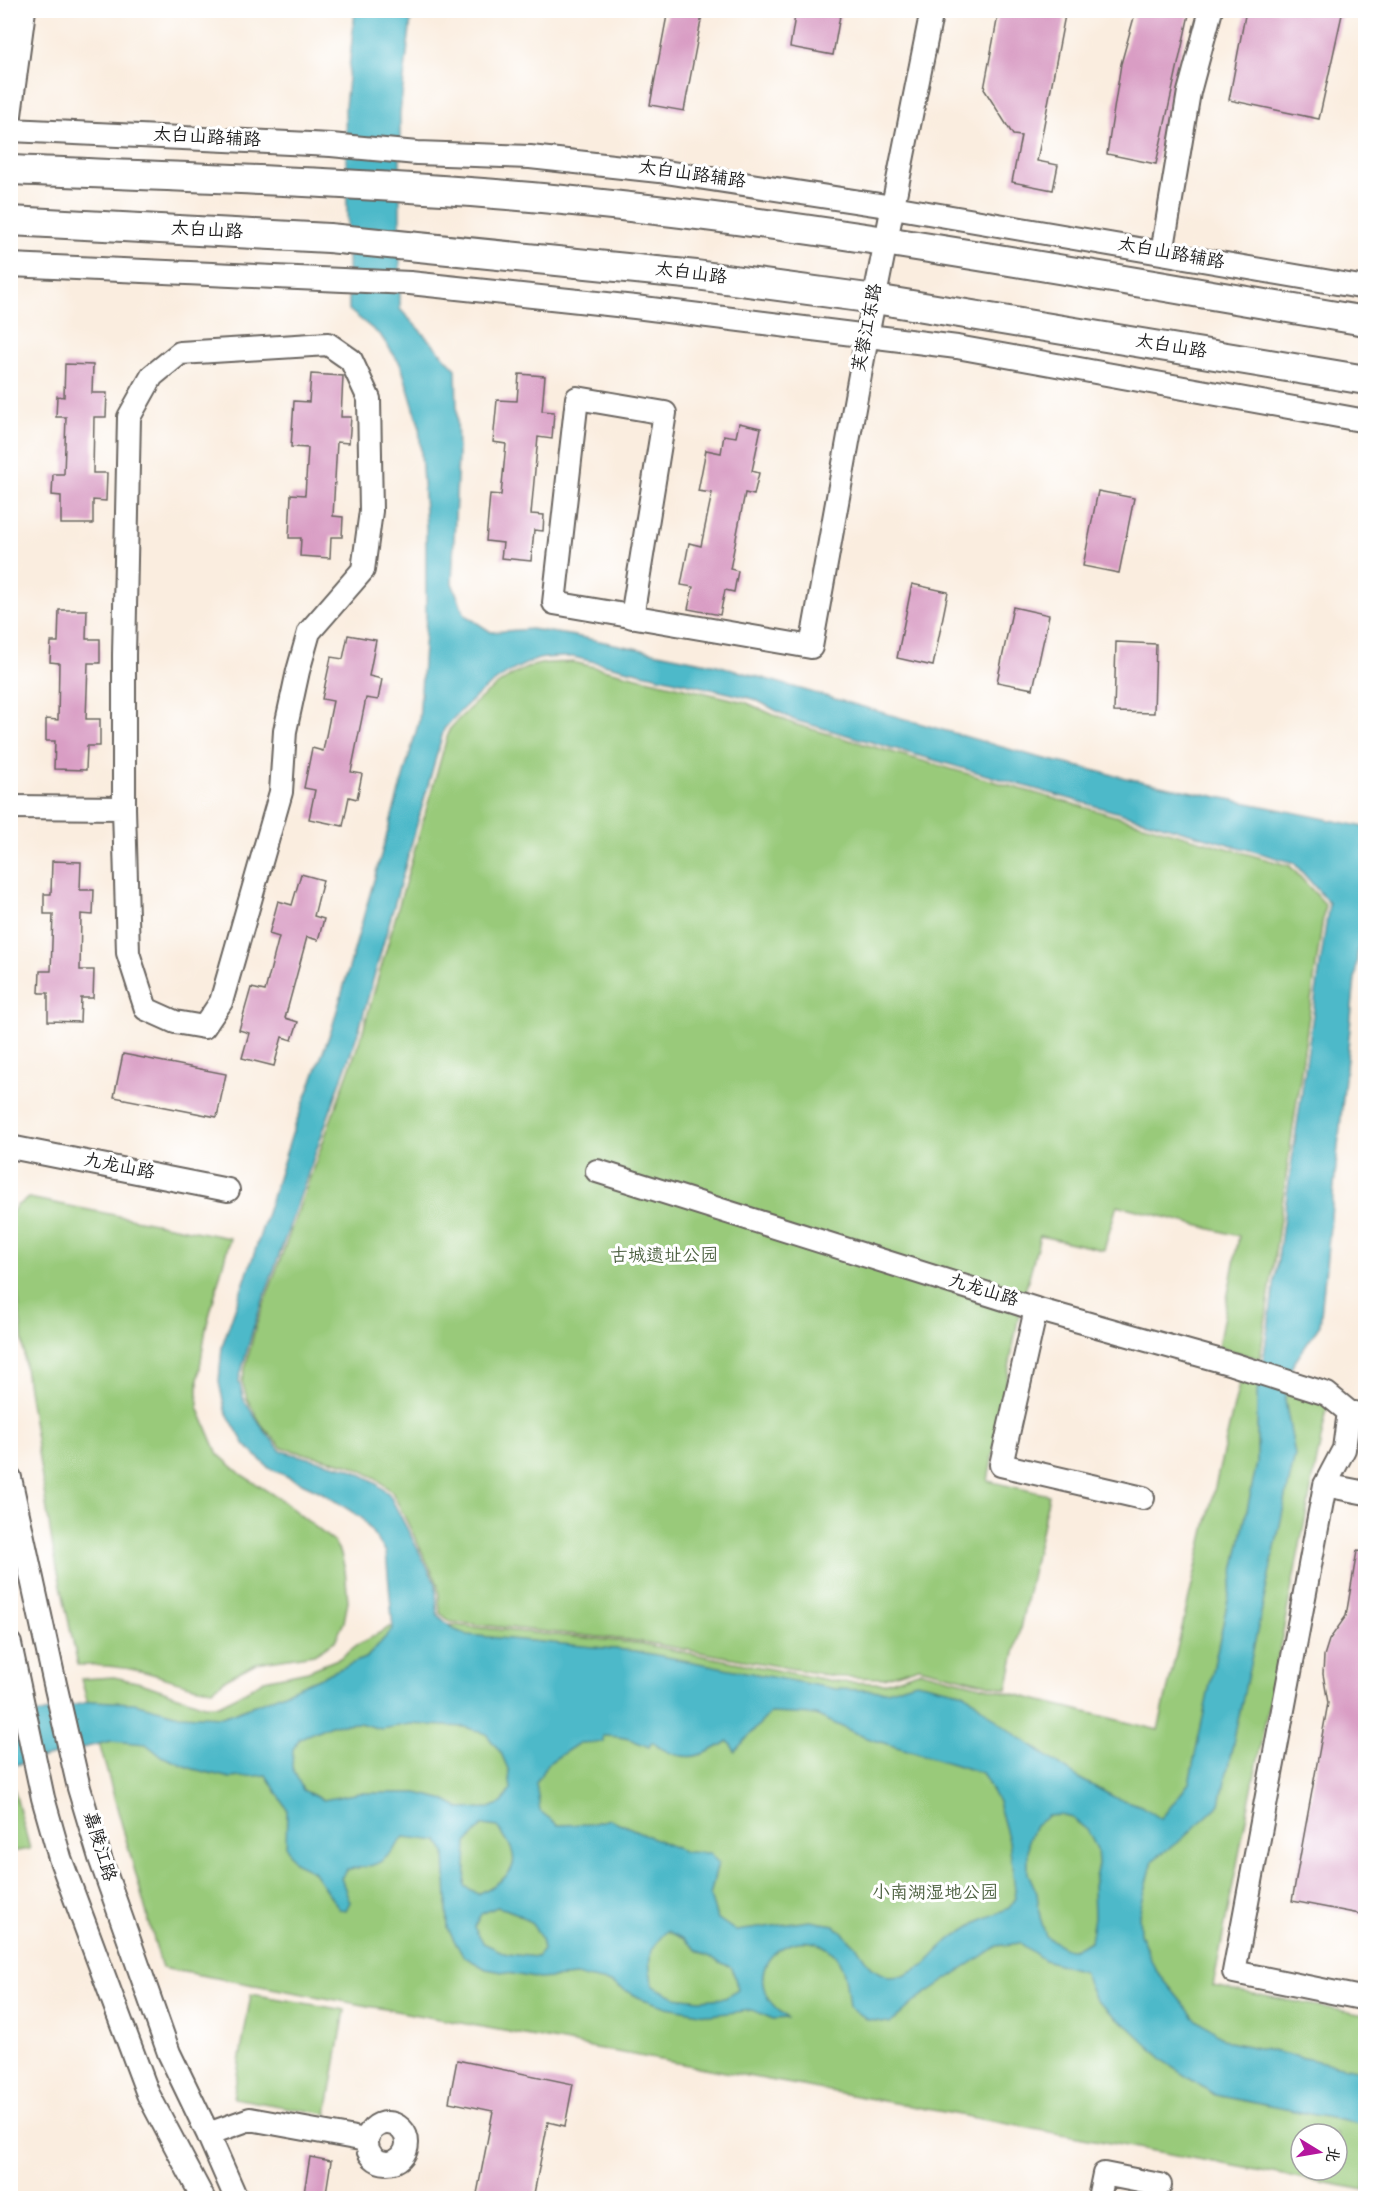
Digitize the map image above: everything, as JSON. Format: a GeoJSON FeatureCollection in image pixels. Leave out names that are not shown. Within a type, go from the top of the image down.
{"type":"FeatureCollection","features":[{"type":"Feature","properties":{"kind":"main road"},"geometry":{"type":"LineString","coordinates":[[10,170],[328,184],[530,197],[676,213],[887,242],[1365,321]]}},
{"type":"Feature","properties":{"kind":"main road","name":"太白山路"},"geometry":{"type":"LineString","coordinates":[[10,221],[329,238],[696,275],[875,299],[1365,380]]}},
{"type":"Feature","properties":{"kind":"street"},"geometry":{"type":"LineString","coordinates":[[10,115],[24,10]]}},
{"type":"Feature","properties":{"kind":"street","name":"芙蓉江东路"},"geometry":{"type":"LineString","coordinates":[[632,617],[811,647],[867,336],[932,10]]}},
{"type":"Feature","properties":{"kind":"street"},"geometry":{"type":"LineString","coordinates":[[1162,253],[1189,92],[1211,10]]}},
{"type":"Feature","properties":{"kind":"street","name":"太白山路辅路"},"geometry":{"type":"LineString","coordinates":[[10,130],[330,145],[417,153],[530,157],[659,171],[893,207],[1365,288]]}},
{"type":"Feature","properties":{"kind":"street"},"geometry":{"type":"LineString","coordinates":[[10,265],[410,283],[634,307],[957,347],[1365,420]]}},
{"type":"Feature","properties":{"kind":"street"},"geometry":{"type":"LineString","coordinates":[[328,344],[351,360],[369,399],[371,511],[363,570],[309,632],[285,731],[281,792],[221,1002],[204,1027],[175,1022],[146,1009],[128,953],[123,808],[129,417],[152,376],[180,353],[328,344]]}},
{"type":"Feature","properties":{"kind":"street"},"geometry":{"type":"LineString","coordinates":[[577,398],[665,413],[632,617],[554,603],[577,398]]}},
{"type":"Feature","properties":{"kind":"street"},"geometry":{"type":"LineString","coordinates":[[10,807],[123,808]]}},
{"type":"Feature","properties":{"kind":"street","name":"九龙山路"},"geometry":{"type":"LineString","coordinates":[[10,1147],[228,1190]]}},
{"type":"Feature","properties":{"kind":"street","name":"九龙山路"},"geometry":{"type":"LineString","coordinates":[[597,1172],[1036,1309],[1232,1364],[1327,1394],[1357,1413]]}},
{"type":"Feature","properties":{"kind":"street"},"geometry":{"type":"LineString","coordinates":[[1036,1309],[1001,1465],[1143,1498]]}},
{"type":"Feature","properties":{"kind":"street"},"geometry":{"type":"LineString","coordinates":[[1357,1413],[1344,1449],[1325,1485],[1234,1972],[1365,1999]]}},
{"type":"Feature","properties":{"kind":"street","name":"嘉陵江路"},"geometry":{"type":"LineString","coordinates":[[10,1478],[77,1780],[100,1858],[168,2053],[208,2134],[236,2199]]}},
{"type":"Feature","properties":{"kind":"street"},"geometry":{"type":"LineString","coordinates":[[1325,1485],[1365,1493]]}},
{"type":"Feature","properties":{"kind":"street","name":"嘉陵江路"},"geometry":{"type":"LineString","coordinates":[[10,1644],[41,1788],[60,1857],[148,2094],[203,2199]]}},
{"type":"Feature","properties":{"kind":"street"},"geometry":{"type":"LineString","coordinates":[[208,2134],[250,2119],[366,2140]]}},
{"type":"Feature","properties":{"kind":"street"},"geometry":{"type":"LineString","coordinates":[[1099,2199],[1104,2174],[1160,2185]]}},
{"type":"Feature","properties":{"kind":"green space","name":"古城遗址公园"},"geometry":{"type":"Polygon","coordinates":[[[573,662],[745,702],[794,724],[1290,866],[1325,904],[1260,1359],[1218,1347],[1239,1236],[1117,1205],[1104,1250],[1040,1236],[1019,1314],[988,1481],[1049,1495],[1007,1689],[919,1667],[884,1678],[838,1677],[638,1641],[451,1622],[440,1613],[438,1584],[392,1492],[376,1478],[351,1465],[282,1448],[262,1425],[247,1399],[242,1381],[255,1329],[362,1034],[449,730],[478,700],[516,673],[540,664],[573,662]]]}},
{"type":"Feature","properties":{"kind":"green space"},"geometry":{"type":"Polygon","coordinates":[[[29,1198],[230,1238],[206,1328],[198,1380],[198,1407],[218,1454],[242,1475],[280,1499],[334,1542],[341,1554],[345,1570],[348,1601],[344,1622],[335,1641],[314,1654],[256,1663],[226,1679],[213,1689],[132,1669],[78,1665],[53,1549],[26,1376],[10,1217],[16,1206],[29,1198]]]}},
{"type":"Feature","properties":{"kind":"green space","name":"小南湖湿地公园"},"geometry":{"type":"Polygon","coordinates":[[[1240,1380],[1328,1404],[1213,1986],[1365,2015],[1365,2190],[1322,2182],[1349,2182],[1349,2122],[1289,2122],[1289,2176],[162,1968],[81,1679],[114,1677],[141,1683],[204,1705],[219,1705],[264,1680],[308,1671],[340,1658],[357,1645],[390,1627],[453,1625],[637,1643],[838,1682],[884,1683],[921,1671],[1158,1730],[1240,1380]]]}},
{"type":"Feature","properties":{"kind":"green space"},"geometry":{"type":"Polygon","coordinates":[[[10,1774],[30,1849],[11,1852],[10,1852],[10,1774]]]}},
{"type":"Feature","properties":{"kind":"green space"},"geometry":{"type":"Polygon","coordinates":[[[251,1994],[345,2010],[327,2114],[233,2098],[251,1994]]]}},
{"type":"Feature","properties":{"kind":"water"},"geometry":{"type":"Polygon","coordinates":[[[355,11],[412,11],[400,113],[400,309],[456,369],[458,455],[452,583],[465,615],[491,632],[531,629],[717,665],[1037,757],[1126,778],[1365,827],[1365,934],[1358,949],[1320,1325],[1292,1366],[1285,1400],[1295,1455],[1220,1804],[1182,1839],[1153,1860],[1139,1914],[1140,1933],[1155,1969],[1193,2016],[1229,2042],[1365,2071],[1365,2125],[1215,2095],[1170,2066],[1129,2027],[1095,2000],[1083,1971],[1044,1960],[1020,1943],[997,1946],[919,1998],[891,2023],[868,2020],[849,2006],[846,1980],[841,1965],[830,1951],[817,1943],[801,1942],[786,1946],[774,1954],[765,1966],[763,1981],[768,1998],[787,2018],[773,2019],[752,2010],[711,2015],[667,2007],[640,1998],[612,1983],[576,1976],[540,1979],[486,1969],[463,1956],[448,1929],[445,1853],[439,1841],[404,1837],[380,1862],[367,1867],[347,1869],[341,1878],[350,1902],[346,1910],[339,1909],[313,1871],[294,1862],[286,1847],[287,1809],[266,1775],[230,1778],[193,1769],[161,1756],[146,1744],[111,1741],[11,1766],[10,1720],[92,1701],[134,1703],[179,1715],[222,1717],[268,1700],[367,1657],[393,1629],[386,1552],[362,1518],[321,1492],[269,1468],[245,1445],[225,1410],[219,1382],[222,1346],[292,1134],[332,1028],[419,721],[426,617],[426,526],[419,425],[401,365],[381,336],[349,310],[345,107],[355,11]],[[573,657],[550,658],[523,665],[486,688],[444,729],[359,1030],[253,1329],[239,1380],[244,1400],[281,1451],[349,1468],[372,1480],[389,1494],[436,1584],[437,1614],[453,1629],[467,1635],[635,1651],[835,1689],[887,1691],[916,1682],[965,1693],[1006,1728],[1082,1780],[1116,1798],[1142,1806],[1161,1819],[1189,1783],[1257,1463],[1257,1392],[1329,903],[1294,863],[794,720],[754,699],[573,657]],[[770,1713],[735,1751],[728,1741],[708,1752],[690,1756],[672,1754],[652,1742],[649,1747],[616,1736],[603,1736],[603,1742],[579,1743],[547,1764],[536,1783],[540,1811],[558,1825],[590,1824],[610,1819],[685,1852],[710,1853],[718,1863],[710,1896],[717,1918],[736,1931],[810,1921],[834,1925],[857,1947],[871,1968],[889,1977],[904,1976],[924,1966],[949,1940],[977,1922],[1009,1908],[1016,1898],[1009,1841],[998,1802],[982,1773],[864,1737],[816,1715],[770,1713]],[[359,1723],[331,1725],[300,1738],[293,1749],[292,1767],[303,1790],[323,1800],[359,1793],[417,1793],[442,1799],[460,1809],[490,1808],[502,1803],[511,1789],[508,1769],[501,1753],[486,1734],[465,1727],[410,1724],[381,1729],[359,1723]],[[1060,1815],[1048,1816],[1035,1826],[1028,1841],[1028,1873],[1037,1893],[1040,1917],[1046,1936],[1067,1949],[1077,1948],[1090,1941],[1094,1917],[1093,1886],[1098,1865],[1097,1849],[1087,1830],[1072,1818],[1060,1815]],[[483,1825],[467,1843],[465,1886],[478,1894],[500,1881],[512,1867],[514,1859],[512,1850],[497,1827],[483,1825]],[[497,1907],[481,1914],[474,1927],[483,1943],[507,1954],[537,1957],[543,1950],[534,1926],[521,1916],[505,1909],[497,1907]],[[667,1931],[650,1956],[653,1986],[675,1997],[700,2000],[725,1998],[738,1990],[732,1968],[696,1950],[684,1939],[667,1931]]]}},
{"type":"Feature","properties":{"kind":"building"},"geometry":{"type":"Polygon","coordinates":[[[668,10],[703,10],[684,111],[650,105],[668,10]]]}},
{"type":"Feature","properties":{"kind":"building"},"geometry":{"type":"Polygon","coordinates":[[[796,10],[841,10],[833,55],[790,47],[796,10]]]}},
{"type":"Feature","properties":{"kind":"building"},"geometry":{"type":"Polygon","coordinates":[[[999,10],[1066,10],[1037,161],[1058,165],[1053,190],[1012,182],[1021,136],[1013,135],[984,89],[999,10]]]}},
{"type":"Feature","properties":{"kind":"building"},"geometry":{"type":"Polygon","coordinates":[[[1136,10],[1190,10],[1156,164],[1107,154],[1121,64],[1136,10]]]}},
{"type":"Feature","properties":{"kind":"building"},"geometry":{"type":"Polygon","coordinates":[[[1246,10],[1343,10],[1319,119],[1229,100],[1246,10]]]}},
{"type":"Feature","properties":{"kind":"building"},"geometry":{"type":"Polygon","coordinates":[[[65,364],[93,365],[92,393],[107,393],[106,417],[94,417],[93,473],[107,473],[106,501],[93,500],[93,524],[61,524],[61,496],[52,495],[53,474],[64,474],[66,417],[56,417],[57,396],[64,397],[65,364]]]}},
{"type":"Feature","properties":{"kind":"building"},"geometry":{"type":"Polygon","coordinates":[[[311,374],[343,376],[341,417],[351,417],[349,443],[337,442],[333,516],[343,517],[342,537],[331,537],[330,558],[300,556],[301,538],[289,538],[291,494],[305,495],[308,448],[291,447],[294,401],[309,402],[311,374]]]}},
{"type":"Feature","properties":{"kind":"building"},"geometry":{"type":"Polygon","coordinates":[[[519,374],[545,376],[542,411],[554,412],[552,439],[538,437],[531,514],[544,515],[543,531],[534,530],[531,561],[501,558],[503,543],[486,541],[490,494],[501,495],[506,444],[493,442],[497,400],[517,401],[519,374]]]}},
{"type":"Feature","properties":{"kind":"building"},"geometry":{"type":"Polygon","coordinates":[[[739,423],[761,428],[752,471],[759,473],[754,495],[745,493],[730,569],[738,571],[734,592],[725,590],[720,615],[688,609],[693,587],[681,585],[689,543],[701,546],[712,493],[698,491],[706,450],[721,453],[724,435],[736,437],[739,423]]]}},
{"type":"Feature","properties":{"kind":"building"},"geometry":{"type":"Polygon","coordinates":[[[1098,491],[1134,498],[1119,573],[1083,566],[1098,491]]]}},
{"type":"Feature","properties":{"kind":"building"},"geometry":{"type":"Polygon","coordinates":[[[912,584],[948,592],[933,666],[897,658],[912,584]]]}},
{"type":"Feature","properties":{"kind":"building"},"geometry":{"type":"Polygon","coordinates":[[[1013,607],[1049,615],[1033,689],[997,682],[1013,607]]]}},
{"type":"Feature","properties":{"kind":"building"},"geometry":{"type":"Polygon","coordinates":[[[59,610],[87,610],[86,639],[100,639],[100,663],[88,663],[86,719],[100,719],[100,746],[87,746],[86,770],[54,769],[55,741],[46,741],[46,719],[58,720],[59,663],[50,662],[51,642],[58,642],[59,610]]]}},
{"type":"Feature","properties":{"kind":"building"},"geometry":{"type":"Polygon","coordinates":[[[348,635],[376,640],[369,676],[382,679],[378,700],[366,698],[351,772],[362,774],[357,799],[349,797],[343,826],[309,819],[315,790],[304,788],[312,748],[323,751],[333,701],[322,699],[331,657],[343,659],[348,635]]]}},
{"type":"Feature","properties":{"kind":"building"},"geometry":{"type":"Polygon","coordinates":[[[1116,642],[1156,644],[1154,713],[1114,712],[1116,642]]]}},
{"type":"Feature","properties":{"kind":"building"},"geometry":{"type":"Polygon","coordinates":[[[52,861],[81,862],[80,890],[94,890],[93,915],[81,914],[80,970],[94,970],[93,998],[81,998],[80,1022],[48,1021],[48,993],[39,993],[40,971],[51,971],[53,914],[44,914],[44,894],[51,894],[52,861]]]}},
{"type":"Feature","properties":{"kind":"building"},"geometry":{"type":"Polygon","coordinates":[[[301,874],[323,880],[314,916],[324,919],[318,940],[307,937],[285,1018],[298,1022],[292,1040],[282,1037],[274,1066],[242,1058],[249,1033],[239,1030],[251,988],[265,991],[279,937],[269,934],[278,901],[292,905],[301,874]]]}},
{"type":"Feature","properties":{"kind":"building"},"geometry":{"type":"Polygon","coordinates":[[[123,1054],[226,1074],[217,1117],[114,1097],[123,1054]]]}},
{"type":"Feature","properties":{"kind":"building"},"geometry":{"type":"Polygon","coordinates":[[[1357,1551],[1365,1552],[1365,1915],[1292,1901],[1328,1703],[1323,1674],[1324,1656],[1329,1640],[1346,1616],[1357,1551]]]}},
{"type":"Feature","properties":{"kind":"building"},"geometry":{"type":"Polygon","coordinates":[[[457,2060],[573,2084],[565,2126],[548,2122],[533,2199],[476,2199],[493,2111],[449,2102],[457,2060]]]}},
{"type":"Feature","properties":{"kind":"building"},"geometry":{"type":"Polygon","coordinates":[[[310,2157],[331,2161],[325,2199],[303,2199],[310,2157]]]}}]}
